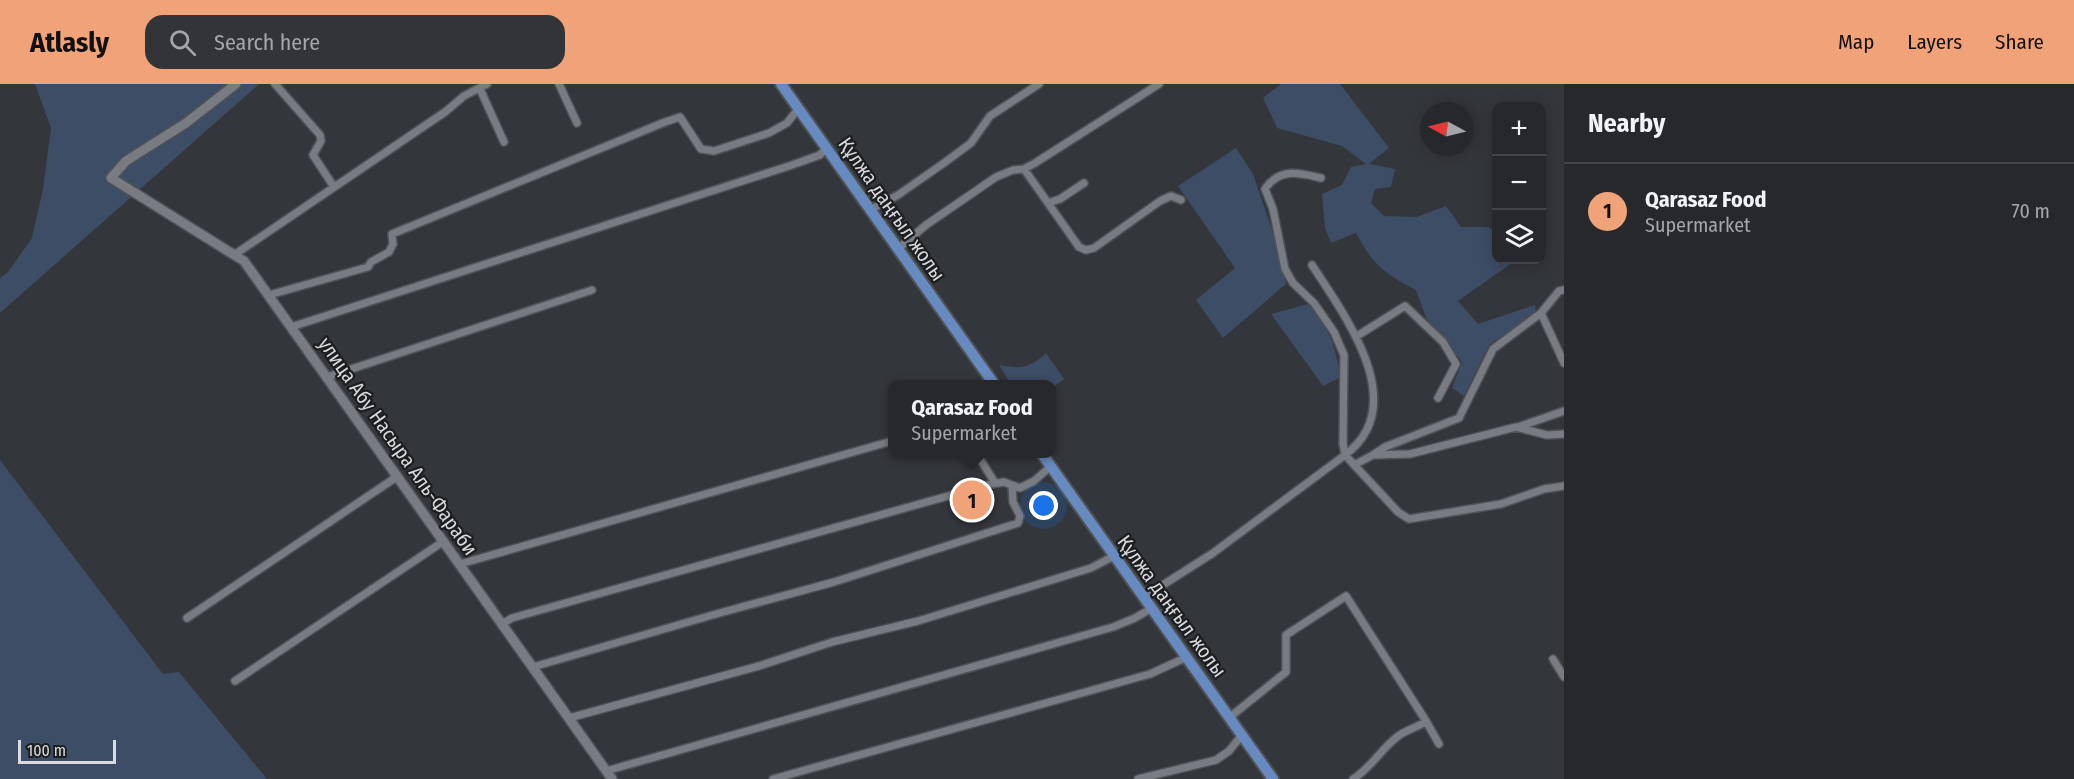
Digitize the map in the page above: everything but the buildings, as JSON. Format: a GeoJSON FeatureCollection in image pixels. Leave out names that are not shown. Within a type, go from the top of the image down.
{"type":"FeatureCollection","features":[{"type":"Feature","properties":{"kind":"main road","name":"Құлжа даңғыл жолы"},"geometry":{"type":"LineString","coordinates":[[781,84],[991,380]]}},
{"type":"Feature","properties":{"kind":"main road","name":"Құлжа даңғыл жолы"},"geometry":{"type":"LineString","coordinates":[[1045,458],[1273,779]]}},
{"type":"Feature","properties":{"kind":"street","name":"улица Абу Насыра Аль-Фараби"},"geometry":{"type":"LineString","coordinates":[[236,84],[186,123],[126,160],[111,178],[244,261],[609,775]]}},
{"type":"Feature","properties":{"kind":"street"},"geometry":{"type":"LineString","coordinates":[[275,84],[321,135],[321,141],[313,154],[334,187]]}},
{"type":"Feature","properties":{"kind":"street"},"geometry":{"type":"LineString","coordinates":[[234,255],[445,112],[464,96],[487,84]]}},
{"type":"Feature","properties":{"kind":"street"},"geometry":{"type":"LineString","coordinates":[[559,84],[577,123]]}},
{"type":"Feature","properties":{"kind":"street"},"geometry":{"type":"LineString","coordinates":[[870,210],[898,195],[944,164],[971,143],[990,116],[1039,84]]}},
{"type":"Feature","properties":{"kind":"street"},"geometry":{"type":"LineString","coordinates":[[898,249],[926,225],[996,177],[1013,170],[1024,169],[1159,84]]}},
{"type":"Feature","properties":{"kind":"street"},"geometry":{"type":"LineString","coordinates":[[480,89],[504,142]]}},
{"type":"Feature","properties":{"kind":"street"},"geometry":{"type":"LineString","coordinates":[[268,295],[360,271],[389,252],[393,244],[392,234],[665,122],[680,117],[701,149],[714,151],[769,133],[788,123],[798,109]]}},
{"type":"Feature","properties":{"kind":"street"},"geometry":{"type":"LineString","coordinates":[[291,327],[792,165],[820,155],[826,148]]}},
{"type":"Feature","properties":{"kind":"street"},"geometry":{"type":"LineString","coordinates":[[1024,169],[1079,247],[1086,250],[1094,248],[1160,201],[1171,196],[1181,200]]}},
{"type":"Feature","properties":{"kind":"street"},"geometry":{"type":"LineString","coordinates":[[1321,178],[1287,173],[1272,179],[1265,189],[1273,209],[1285,269],[1293,283],[1314,303],[1334,332],[1344,355],[1343,444],[1345,455],[1398,512],[1409,519],[1501,504],[1544,489],[1564,486]]}},
{"type":"Feature","properties":{"kind":"street"},"geometry":{"type":"LineString","coordinates":[[1048,203],[1060,199],[1084,183]]}},
{"type":"Feature","properties":{"kind":"street"},"geometry":{"type":"LineString","coordinates":[[1144,597],[1213,553],[1345,455],[1358,445],[1370,424],[1375,399],[1372,381],[1357,336],[1312,265]]}},
{"type":"Feature","properties":{"kind":"street"},"geometry":{"type":"LineString","coordinates":[[327,377],[592,290]]}},
{"type":"Feature","properties":{"kind":"street"},"geometry":{"type":"LineString","coordinates":[[1354,465],[1384,447],[1459,418],[1493,349],[1541,313],[1559,291],[1564,290]]}},
{"type":"Feature","properties":{"kind":"street"},"geometry":{"type":"LineString","coordinates":[[1357,336],[1405,306],[1443,342],[1456,364],[1438,398]]}},
{"type":"Feature","properties":{"kind":"street"},"geometry":{"type":"LineString","coordinates":[[1541,313],[1564,363]]}},
{"type":"Feature","properties":{"kind":"street"},"geometry":{"type":"LineString","coordinates":[[1374,455],[1410,454],[1516,427],[1564,411]]}},
{"type":"Feature","properties":{"kind":"street"},"geometry":{"type":"LineString","coordinates":[[1516,427],[1547,435],[1564,434]]}},
{"type":"Feature","properties":{"kind":"street"},"geometry":{"type":"LineString","coordinates":[[460,564],[888,442]]}},
{"type":"Feature","properties":{"kind":"street"},"geometry":{"type":"LineString","coordinates":[[979,458],[995,483]]}},
{"type":"Feature","properties":{"kind":"street"},"geometry":{"type":"LineString","coordinates":[[502,624],[512,618],[995,483],[1020,488],[1051,466]]}},
{"type":"Feature","properties":{"kind":"street"},"geometry":{"type":"LineString","coordinates":[[187,618],[398,476]]}},
{"type":"Feature","properties":{"kind":"street"},"geometry":{"type":"LineString","coordinates":[[532,667],[834,582],[1018,523],[1020,516],[1013,502],[1012,486]]}},
{"type":"Feature","properties":{"kind":"street"},"geometry":{"type":"LineString","coordinates":[[235,681],[444,541]]}},
{"type":"Feature","properties":{"kind":"street"},"geometry":{"type":"LineString","coordinates":[[569,718],[759,666],[832,642],[918,621],[1091,568],[1114,556]]}},
{"type":"Feature","properties":{"kind":"street"},"geometry":{"type":"LineString","coordinates":[[1230,717],[1286,672],[1286,635],[1346,596],[1439,744]]}},
{"type":"Feature","properties":{"kind":"street"},"geometry":{"type":"LineString","coordinates":[[609,775],[1113,627],[1152,608]]}},
{"type":"Feature","properties":{"kind":"street"},"geometry":{"type":"LineString","coordinates":[[773,779],[1150,674],[1187,657]]}},
{"type":"Feature","properties":{"kind":"street"},"geometry":{"type":"LineString","coordinates":[[1553,659],[1564,677]]}},
{"type":"Feature","properties":{"kind":"street"},"geometry":{"type":"LineString","coordinates":[[1353,779],[1379,757],[1398,735],[1416,729],[1426,721]]}},
{"type":"Feature","properties":{"kind":"street"},"geometry":{"type":"LineString","coordinates":[[1138,779],[1216,760],[1229,751],[1242,735]]}},
{"type":"Feature","properties":{"kind":"shaded area"},"geometry":{"type":"Polygon","coordinates":[[[35,84],[259,84],[0,313],[0,278],[8,272],[32,238],[43,189],[51,128],[35,84]]]}},
{"type":"Feature","properties":{"kind":"shaded area"},"geometry":{"type":"Polygon","coordinates":[[[1281,84],[1340,84],[1389,148],[1369,164],[1395,169],[1391,187],[1375,189],[1371,203],[1384,216],[1416,217],[1446,206],[1461,227],[1488,227],[1492,230],[1492,264],[1510,264],[1458,301],[1478,324],[1535,305],[1536,313],[1489,345],[1464,396],[1452,388],[1462,362],[1427,320],[1416,290],[1381,268],[1368,253],[1356,233],[1331,243],[1325,228],[1322,194],[1342,185],[1351,167],[1366,164],[1342,146],[1277,128],[1263,98],[1281,84]]]}},
{"type":"Feature","properties":{"kind":"shaded area"},"geometry":{"type":"Polygon","coordinates":[[[1236,148],[1253,174],[1277,245],[1286,284],[1223,338],[1196,300],[1235,268],[1178,186],[1236,148]]]}},
{"type":"Feature","properties":{"kind":"shaded area"},"geometry":{"type":"Polygon","coordinates":[[[1308,304],[1327,329],[1341,377],[1323,386],[1271,314],[1308,304]]]}},
{"type":"Feature","properties":{"kind":"shaded area"},"geometry":{"type":"Polygon","coordinates":[[[1046,353],[1064,379],[1056,385],[1056,380],[1008,380],[999,365],[1014,367],[1034,362],[1046,353]]]}},
{"type":"Feature","properties":{"kind":"shaded area"},"geometry":{"type":"Polygon","coordinates":[[[0,460],[163,674],[179,672],[267,779],[0,779],[0,460]]]}},
{"type":"Feature","properties":{"kind":"place","name":"Qarasaz Food"},"geometry":{"type":"Point","coordinates":[972,500]}}]}
